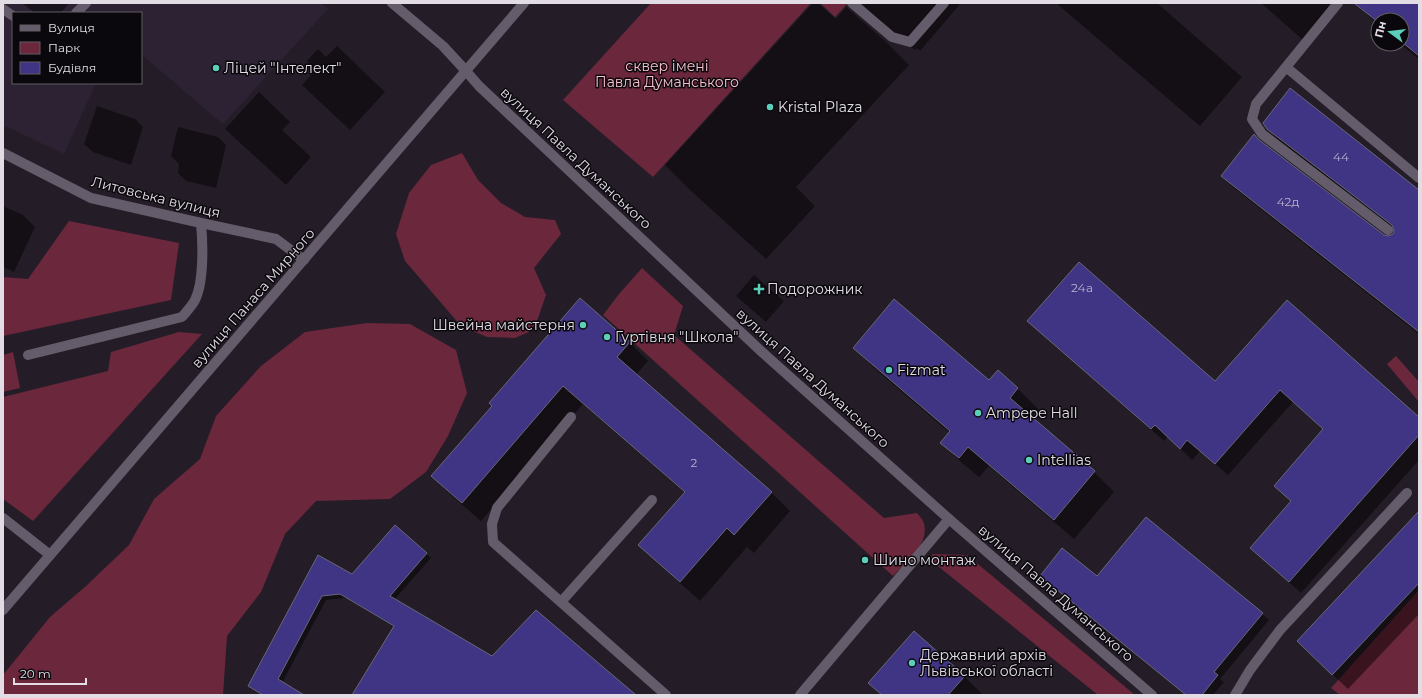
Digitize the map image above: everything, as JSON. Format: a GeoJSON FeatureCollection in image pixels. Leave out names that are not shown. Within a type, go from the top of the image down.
{"type":"FeatureCollection","features":[{"type":"Feature","properties":{"kind":"street"},"geometry":{"type":"LineString","coordinates":[[77,12],[86,3]]}},
{"type":"Feature","properties":{"kind":"street","name":"вулиця Павла Думанського"},"geometry":{"type":"LineString","coordinates":[[392,3],[443,46],[478,86],[762,352],[949,519],[1152,695]]}},
{"type":"Feature","properties":{"kind":"street","name":"вулиця Панаса Мирного"},"geometry":{"type":"LineString","coordinates":[[3,610],[524,3]]}},
{"type":"Feature","properties":{"kind":"street"},"geometry":{"type":"LineString","coordinates":[[852,3],[892,37],[910,42],[944,3]]}},
{"type":"Feature","properties":{"kind":"street"},"geometry":{"type":"LineString","coordinates":[[1338,3],[1256,104],[1252,119],[1262,134],[1388,230]]}},
{"type":"Feature","properties":{"kind":"street"},"geometry":{"type":"LineString","coordinates":[[3,9],[12,15]]}},
{"type":"Feature","properties":{"kind":"street"},"geometry":{"type":"LineString","coordinates":[[1286,67],[1419,178]]}},
{"type":"Feature","properties":{"kind":"street","name":"Литовська вулиця"},"geometry":{"type":"LineString","coordinates":[[3,153],[91,198],[276,239],[304,260]]}},
{"type":"Feature","properties":{"kind":"street"},"geometry":{"type":"LineString","coordinates":[[28,355],[182,317],[195,300],[201,279],[201,223]]}},
{"type":"Feature","properties":{"kind":"street"},"geometry":{"type":"LineString","coordinates":[[571,417],[497,508],[492,524],[492,542],[666,695]]}},
{"type":"Feature","properties":{"kind":"street"},"geometry":{"type":"LineString","coordinates":[[1234,695],[1250,670],[1280,630],[1407,493]]}},
{"type":"Feature","properties":{"kind":"street"},"geometry":{"type":"LineString","coordinates":[[561,602],[652,500]]}},
{"type":"Feature","properties":{"kind":"street"},"geometry":{"type":"LineString","coordinates":[[3,518],[50,555]]}},
{"type":"Feature","properties":{"kind":"street"},"geometry":{"type":"LineString","coordinates":[[800,695],[949,519]]}},
{"type":"Feature","properties":{"kind":"shaded area","name":"Ліцей \"Інтелект\""},"geometry":{"type":"Polygon","coordinates":[[[3,3],[321,3],[328,9],[223,124],[142,55],[142,12],[12,12],[12,84],[96,84],[64,154],[3,125],[3,3]]]}},
{"type":"Feature","properties":{"kind":"green space","name":"сквер імені Павла Думанського"},"geometry":{"type":"Polygon","coordinates":[[[651,3],[811,3],[653,177],[563,100],[651,3]]]}},
{"type":"Feature","properties":{"kind":"green space"},"geometry":{"type":"Polygon","coordinates":[[[820,3],[848,3],[835,17],[820,3]]]}},
{"type":"Feature","properties":{"kind":"green space"},"geometry":{"type":"Polygon","coordinates":[[[462,153],[478,180],[501,203],[525,217],[555,220],[561,234],[534,268],[546,295],[537,321],[529,332],[515,338],[487,337],[461,326],[405,261],[396,234],[409,193],[431,165],[462,153]]]}},
{"type":"Feature","properties":{"kind":"green space"},"geometry":{"type":"Polygon","coordinates":[[[69,221],[179,243],[171,300],[3,336],[3,277],[28,279],[69,221]]]}},
{"type":"Feature","properties":{"kind":"green space"},"geometry":{"type":"Polygon","coordinates":[[[642,268],[683,306],[674,335],[884,518],[917,513],[923,521],[925,529],[924,537],[916,552],[893,576],[603,315],[642,268]]]}},
{"type":"Feature","properties":{"kind":"green space"},"geometry":{"type":"Polygon","coordinates":[[[367,323],[410,324],[456,350],[467,393],[448,436],[426,472],[390,499],[316,501],[285,534],[261,592],[227,636],[223,695],[3,695],[3,675],[50,617],[86,586],[129,545],[154,499],[200,459],[216,416],[261,366],[305,332],[367,323]]]}},
{"type":"Feature","properties":{"kind":"green space"},"geometry":{"type":"Polygon","coordinates":[[[179,332],[202,334],[33,521],[3,499],[3,397],[108,371],[111,352],[179,332]]]}},
{"type":"Feature","properties":{"kind":"green space"},"geometry":{"type":"Polygon","coordinates":[[[13,352],[20,388],[3,392],[3,355],[13,352]]]}},
{"type":"Feature","properties":{"kind":"green space"},"geometry":{"type":"Polygon","coordinates":[[[1396,356],[1419,382],[1419,402],[1387,364],[1396,356]]]}},
{"type":"Feature","properties":{"kind":"green space"},"geometry":{"type":"Polygon","coordinates":[[[933,554],[967,555],[1135,695],[1098,695],[929,559],[933,554]]]}},
{"type":"Feature","properties":{"kind":"green space"},"geometry":{"type":"Polygon","coordinates":[[[1419,590],[1419,695],[1340,695],[1331,688],[1419,590]]]}},
{"type":"Feature","properties":{"kind":"building"},"geometry":{"type":"Polygon","coordinates":[[[1354,3],[1419,3],[1419,56],[1410,49],[1410,12],[1370,12],[1370,16],[1354,3]]]}},
{"type":"Feature","properties":{"kind":"building"},"geometry":{"type":"Polygon","coordinates":[[[1290,88],[1419,190],[1419,332],[1221,176],[1254,134],[1258,139],[1384,235],[1388,236],[1393,234],[1394,230],[1392,225],[1267,129],[1263,123],[1290,88]]]}},
{"type":"Feature","properties":{"kind":"building"},"geometry":{"type":"Polygon","coordinates":[[[1079,262],[1215,381],[1287,300],[1419,417],[1419,435],[1289,582],[1250,548],[1291,501],[1274,486],[1323,429],[1280,390],[1215,464],[1187,440],[1180,449],[1155,425],[1151,429],[1027,321],[1079,262]]]}},
{"type":"Feature","properties":{"kind":"building"},"geometry":{"type":"Polygon","coordinates":[[[580,298],[630,342],[617,357],[772,492],[734,535],[727,528],[680,582],[638,545],[685,492],[563,386],[462,503],[431,476],[492,406],[489,403],[580,298]]]}},
{"type":"Feature","properties":{"kind":"building","name":"Ampepe Hall"},"geometry":{"type":"Polygon","coordinates":[[[894,299],[989,380],[998,370],[1018,388],[1010,398],[1095,471],[1054,520],[968,447],[959,458],[940,443],[950,431],[853,348],[894,299]]]}},
{"type":"Feature","properties":{"kind":"building"},"geometry":{"type":"Polygon","coordinates":[[[1419,511],[1419,583],[1332,675],[1297,641],[1419,511]]]}},
{"type":"Feature","properties":{"kind":"building"},"geometry":{"type":"Polygon","coordinates":[[[1146,517],[1263,613],[1214,672],[1218,675],[1202,695],[1186,695],[1040,576],[1062,548],[1097,576],[1146,517]]]}},
{"type":"Feature","properties":{"kind":"building"},"geometry":{"type":"Polygon","coordinates":[[[395,525],[427,553],[390,596],[492,656],[536,610],[636,695],[352,695],[394,626],[340,594],[322,596],[278,679],[304,695],[263,695],[248,686],[318,555],[352,574],[395,525]]]}},
{"type":"Feature","properties":{"kind":"building","name":"Державний архів Львівської області"},"geometry":{"type":"Polygon","coordinates":[[[914,631],[965,676],[948,695],[882,695],[868,683],[914,631]]]}},
{"type":"Feature","properties":{"kind":"place","name":"Ліцей \"Інтелект\""},"geometry":{"type":"Point","coordinates":[216,68]}},
{"type":"Feature","properties":{"kind":"place","name":"Kristal Plaza"},"geometry":{"type":"Point","coordinates":[770,107]}},
{"type":"Feature","properties":{"kind":"place","name":"Подорожник"},"geometry":{"type":"Point","coordinates":[759,289]}},
{"type":"Feature","properties":{"kind":"place","name":"Швейна майстерня"},"geometry":{"type":"Point","coordinates":[583,325]}},
{"type":"Feature","properties":{"kind":"place","name":"Гуртівня \"Школа\""},"geometry":{"type":"Point","coordinates":[607,337]}},
{"type":"Feature","properties":{"kind":"place","name":"Fizmat"},"geometry":{"type":"Point","coordinates":[889,370]}},
{"type":"Feature","properties":{"kind":"place","name":"Ampepe Hall"},"geometry":{"type":"Point","coordinates":[978,413]}},
{"type":"Feature","properties":{"kind":"place","name":"Intellias"},"geometry":{"type":"Point","coordinates":[1029,460]}},
{"type":"Feature","properties":{"kind":"place","name":"Шино монтаж"},"geometry":{"type":"Point","coordinates":[865,560]}},
{"type":"Feature","properties":{"kind":"place","name":"Державний архів Львівської області"},"geometry":{"type":"Point","coordinates":[912,663]}}]}
